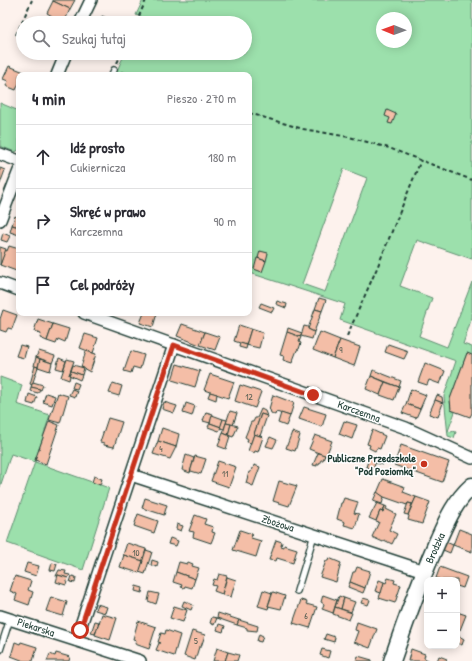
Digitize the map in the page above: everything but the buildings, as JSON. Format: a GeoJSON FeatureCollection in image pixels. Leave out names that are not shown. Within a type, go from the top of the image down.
{"type":"FeatureCollection","features":[{"type":"Feature","properties":{"kind":"street"},"geometry":{"type":"LineString","coordinates":[[83,16],[90,0]]}},
{"type":"Feature","properties":{"kind":"street"},"geometry":{"type":"LineString","coordinates":[[58,72],[63,60]]}},
{"type":"Feature","properties":{"kind":"street"},"geometry":{"type":"LineString","coordinates":[[0,154],[16,160]]}},
{"type":"Feature","properties":{"kind":"street"},"geometry":{"type":"LineString","coordinates":[[0,220],[16,179]]}},
{"type":"Feature","properties":{"kind":"street"},"geometry":{"type":"LineString","coordinates":[[0,283],[16,289]]}},
{"type":"Feature","properties":{"kind":"street","name":"Karczemna"},"geometry":{"type":"LineString","coordinates":[[100,316],[174,345],[406,428],[472,458]]}},
{"type":"Feature","properties":{"kind":"street"},"geometry":{"type":"LineString","coordinates":[[76,640],[174,345]]}},
{"type":"Feature","properties":{"kind":"street","name":"Zbożowa"},"geometry":{"type":"LineString","coordinates":[[132,475],[424,571]]}},
{"type":"Feature","properties":{"kind":"street","name":"Brodzka"},"geometry":{"type":"LineString","coordinates":[[392,661],[424,571],[452,509],[472,486]]}},
{"type":"Feature","properties":{"kind":"street","name":"Piekarska"},"geometry":{"type":"LineString","coordinates":[[5,617],[140,661]]}},
{"type":"Feature","properties":{"kind":"lane"},"geometry":{"type":"LineString","coordinates":[[297,591],[314,535]]}},
{"type":"Feature","properties":{"kind":"lane"},"geometry":{"type":"LineString","coordinates":[[0,650],[5,617]]}},
{"type":"Feature","properties":{"kind":"path"},"geometry":{"type":"LineString","coordinates":[[25,16],[32,0]]}},
{"type":"Feature","properties":{"kind":"path"},"geometry":{"type":"LineString","coordinates":[[139,16],[146,0]]}},
{"type":"Feature","properties":{"kind":"path"},"geometry":{"type":"LineString","coordinates":[[113,72],[119,60]]}},
{"type":"Feature","properties":{"kind":"path"},"geometry":{"type":"LineString","coordinates":[[252,115],[303,129],[349,137],[389,148],[472,180]]}},
{"type":"Feature","properties":{"kind":"path"},"geometry":{"type":"LineString","coordinates":[[347,336],[377,268],[421,160]]}},
{"type":"Feature","properties":{"kind":"green space"},"geometry":{"type":"Polygon","coordinates":[[[143,0],[472,0],[472,259],[417,240],[400,286],[432,298],[419,336],[447,347],[472,282],[472,317],[463,344],[472,347],[472,355],[467,353],[450,399],[451,410],[455,412],[448,431],[456,432],[454,438],[448,436],[444,396],[456,361],[340,320],[345,304],[252,274],[252,72],[116,72],[122,60],[252,60],[252,16],[136,15],[143,0]],[[344,169],[302,284],[325,292],[367,178],[344,169]]]}},
{"type":"Feature","properties":{"kind":"green space"},"geometry":{"type":"Polygon","coordinates":[[[0,103],[16,110],[16,152],[0,146],[0,103]]]}},
{"type":"Feature","properties":{"kind":"green space"},"geometry":{"type":"Polygon","coordinates":[[[0,377],[22,385],[17,404],[50,415],[35,462],[11,454],[0,487],[0,377]]]}},
{"type":"Feature","properties":{"kind":"green space"},"geometry":{"type":"Polygon","coordinates":[[[35,462],[109,488],[83,570],[7,543],[35,462]]]}},
{"type":"Feature","properties":{"kind":"place","name":"Publiczne Przedszkole \"Pod Poziomką\""},"geometry":{"type":"Point","coordinates":[424,464]}},
{"type":"Feature","properties":{"kind":"route"},"geometry":{"type":"LineString","coordinates":[[80,630],[174,345],[313,395]]}}]}
